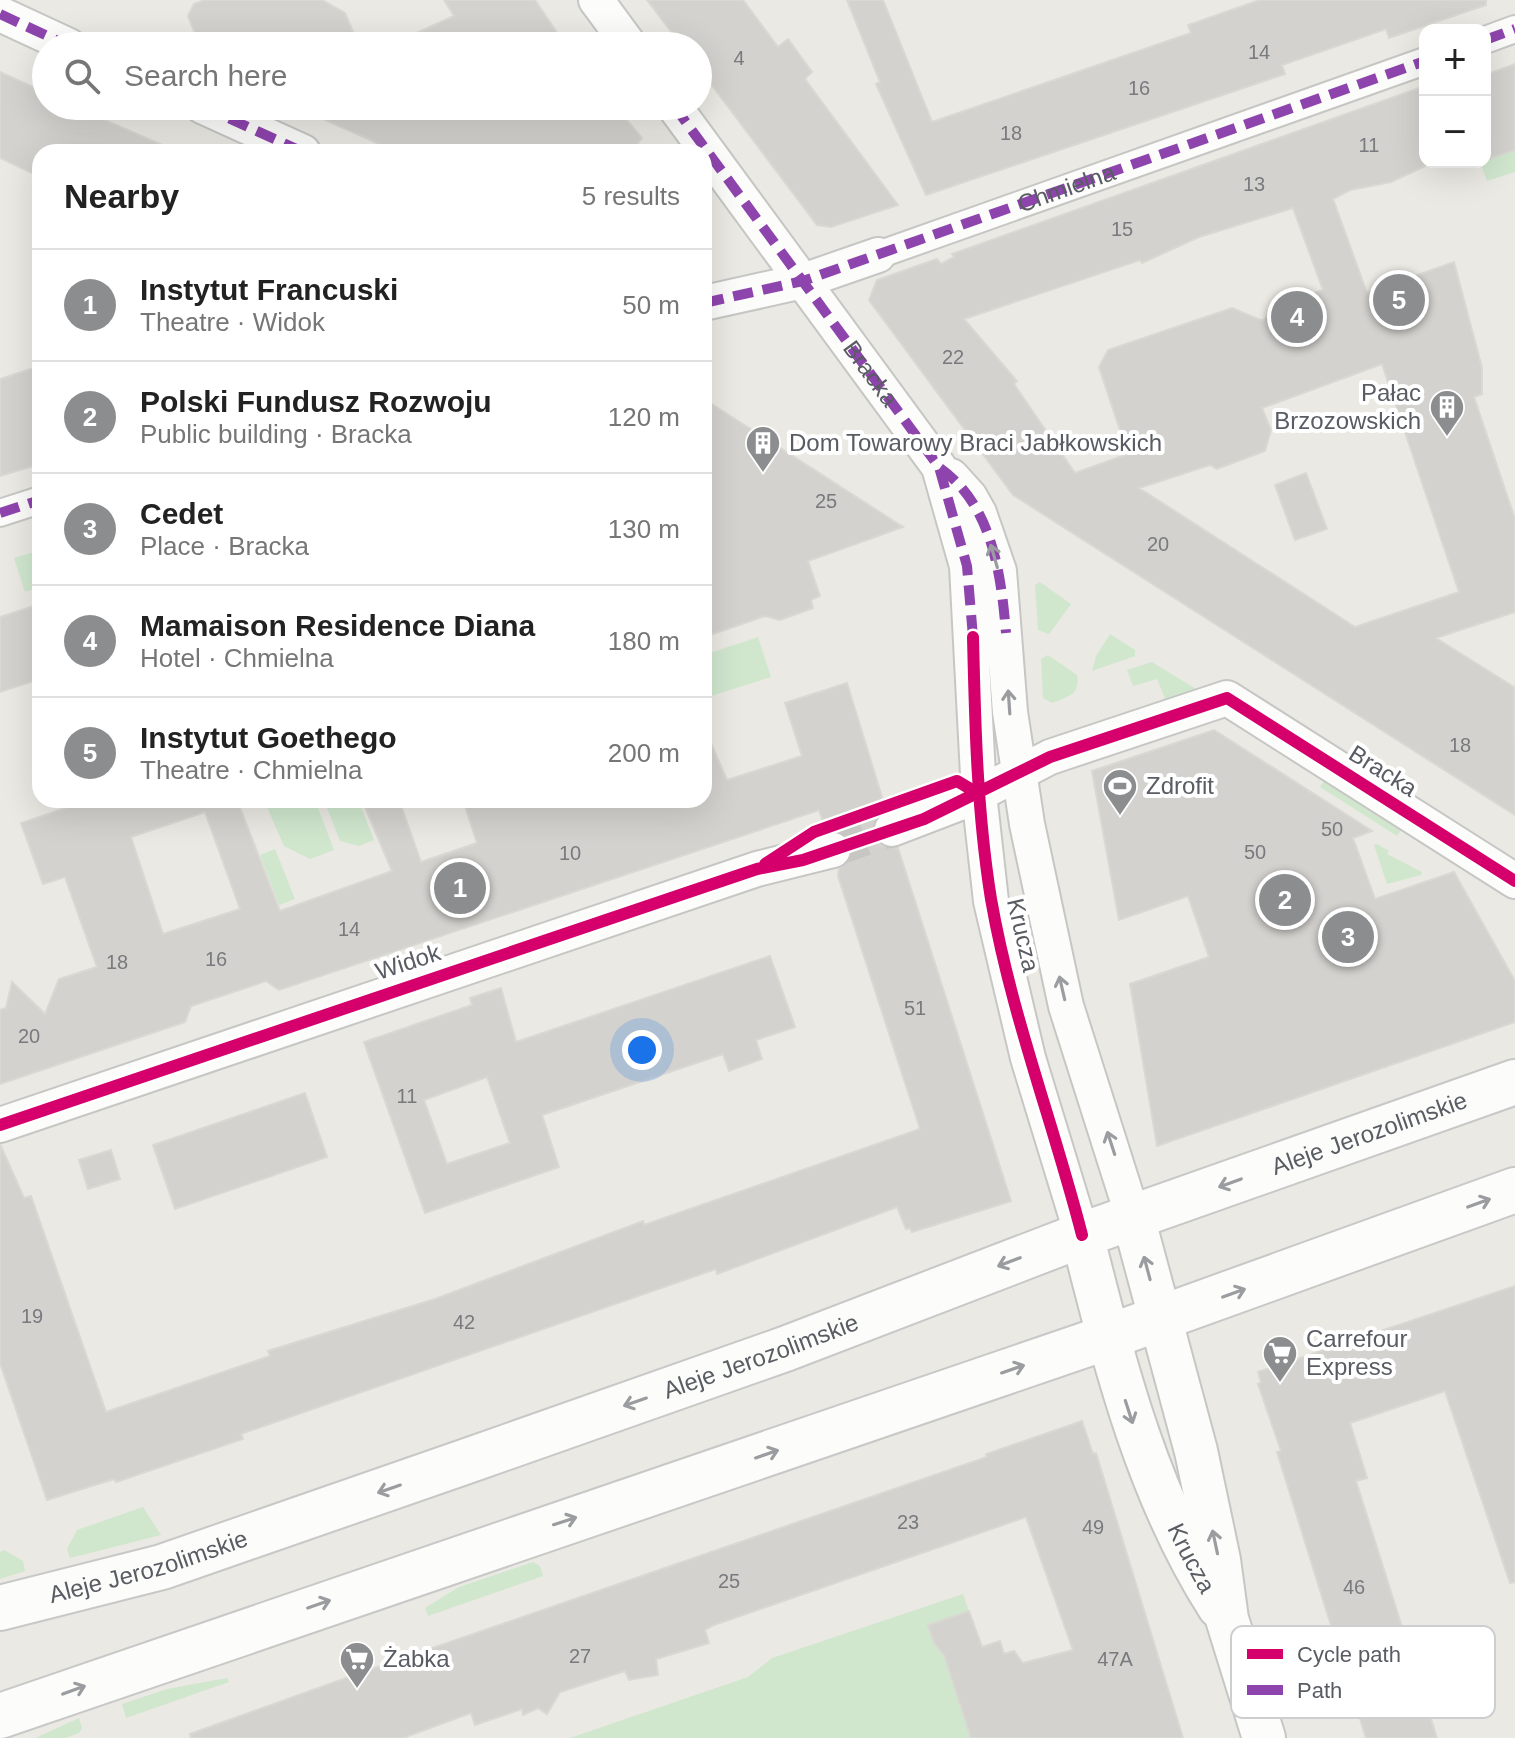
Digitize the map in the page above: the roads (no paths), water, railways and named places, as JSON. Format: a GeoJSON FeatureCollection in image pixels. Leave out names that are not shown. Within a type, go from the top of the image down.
{"type":"FeatureCollection","features":[{"type":"Feature","properties":{"kind":"main road","name":"Aleje Jerozolimskie"},"geometry":{"type":"LineString","coordinates":[[0,1608],[176,1562],[785,1349],[1082,1235],[1515,1082]]}},
{"type":"Feature","properties":{"kind":"main road"},"geometry":{"type":"LineString","coordinates":[[0,1716],[1108,1337],[1515,1190]]}},
{"type":"Feature","properties":{"kind":"street"},"geometry":{"type":"LineString","coordinates":[[596,0],[620,32]]}},
{"type":"Feature","properties":{"kind":"street"},"geometry":{"type":"LineString","coordinates":[[0,14],[39,32]]}},
{"type":"Feature","properties":{"kind":"street"},"geometry":{"type":"LineString","coordinates":[[1491,38],[1515,29]]}},
{"type":"Feature","properties":{"kind":"street","name":"Chmielna"},"geometry":{"type":"LineString","coordinates":[[712,301],[803,281],[1419,63]]}},
{"type":"Feature","properties":{"kind":"street"},"geometry":{"type":"LineString","coordinates":[[233,120],[285,144]]}},
{"type":"Feature","properties":{"kind":"street","name":"Bracka"},"geometry":{"type":"LineString","coordinates":[[684,120],[702,144]]}},
{"type":"Feature","properties":{"kind":"street","name":"Bracka"},"geometry":{"type":"LineString","coordinates":[[712,158],[939,467]]}},
{"type":"Feature","properties":{"kind":"street","name":"Krucza"},"geometry":{"type":"LineString","coordinates":[[939,467],[970,497],[989,538],[999,571],[1018,772],[1066,1006],[1133,1217],[1161,1318],[1196,1451],[1231,1632]]}},
{"type":"Feature","properties":{"kind":"street","name":"Krucza"},"geometry":{"type":"LineString","coordinates":[[939,467],[967,566],[979,794],[991,901],[1028,1058],[1147,1466],[1193,1567],[1227,1619]]}},
{"type":"Feature","properties":{"kind":"street"},"geometry":{"type":"LineString","coordinates":[[0,513],[32,503]]}},
{"type":"Feature","properties":{"kind":"street","name":"Bracka"},"geometry":{"type":"LineString","coordinates":[[1018,772],[1050,757],[1227,698],[1515,881]]}},
{"type":"Feature","properties":{"kind":"street"},"geometry":{"type":"LineString","coordinates":[[892,829],[979,794],[1018,772]]}},
{"type":"Feature","properties":{"kind":"street","name":"Widok"},"geometry":{"type":"LineString","coordinates":[[0,1125],[757,869],[833,850]]}},
{"type":"Feature","properties":{"kind":"street","name":"Krucza"},"geometry":{"type":"LineString","coordinates":[[1258,1718],[1264,1738]]}},
{"type":"Feature","properties":{"kind":"tunnel"},"geometry":{"type":"LineString","coordinates":[[833,850],[892,829]]}},
{"type":"Feature","properties":{"kind":"place","name":"Instytut Goethego"},"geometry":{"type":"Point","coordinates":[1399,300]}},
{"type":"Feature","properties":{"kind":"place","name":"Mamaison Residence Diana"},"geometry":{"type":"Point","coordinates":[1297,317]}},
{"type":"Feature","properties":{"kind":"place","name":"Pałac Brzozowskich"},"geometry":{"type":"Point","coordinates":[1447,438]}},
{"type":"Feature","properties":{"kind":"place","name":"Dom Towarowy Braci Jabłkowskich"},"geometry":{"type":"Point","coordinates":[763,474]}},
{"type":"Feature","properties":{"kind":"place","name":"Zdrofit"},"geometry":{"type":"Point","coordinates":[1120,817]}},
{"type":"Feature","properties":{"kind":"place","name":"Instytut Francuski"},"geometry":{"type":"Point","coordinates":[460,888]}},
{"type":"Feature","properties":{"kind":"place","name":"Polski Fundusz Rozwoju"},"geometry":{"type":"Point","coordinates":[1285,900]}},
{"type":"Feature","properties":{"kind":"place","name":"Cedet"},"geometry":{"type":"Point","coordinates":[1348,937]}},
{"type":"Feature","properties":{"kind":"place","name":"Carrefour Express"},"geometry":{"type":"Point","coordinates":[1280,1384]}},
{"type":"Feature","properties":{"kind":"place","name":"Żabka"},"geometry":{"type":"Point","coordinates":[357,1690]}}]}
